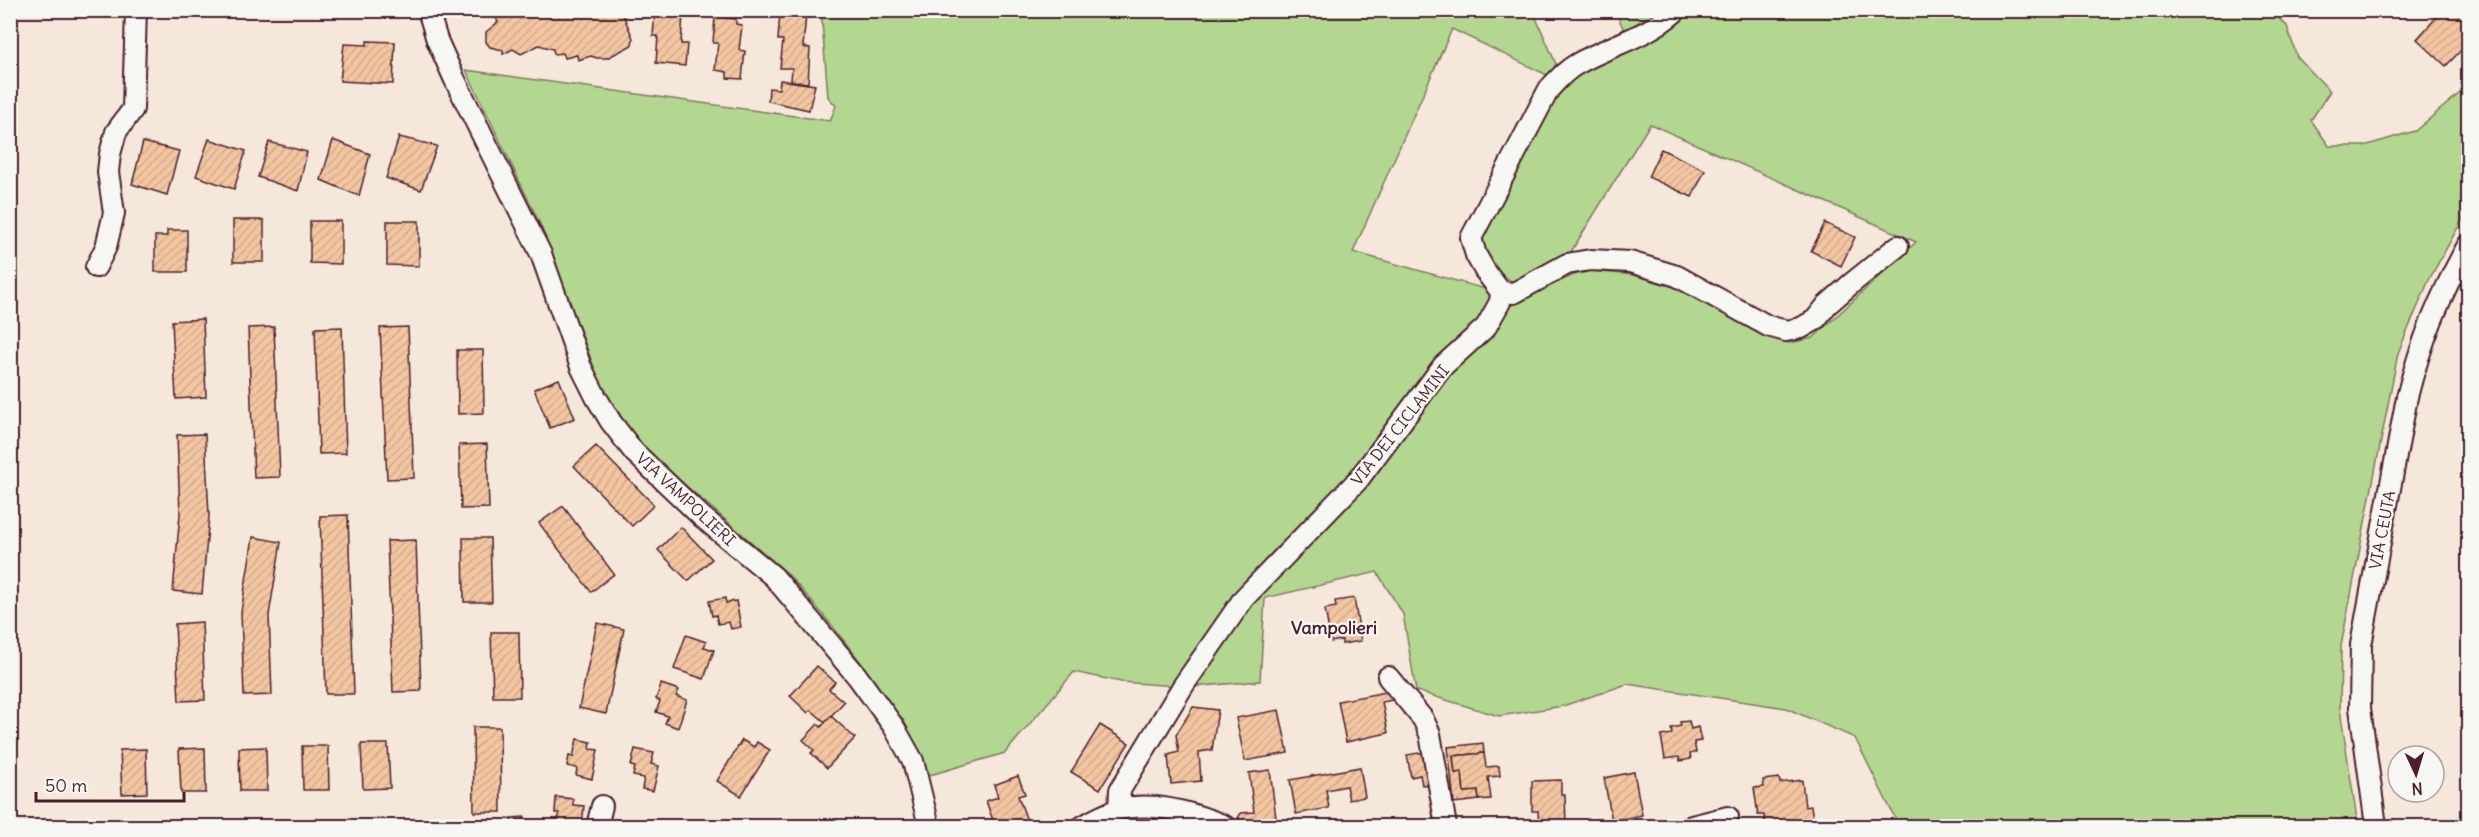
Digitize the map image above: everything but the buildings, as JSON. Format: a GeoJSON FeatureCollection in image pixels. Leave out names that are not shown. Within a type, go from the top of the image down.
{"type":"FeatureCollection","features":[{"type":"Feature","properties":{"kind":"street"},"geometry":{"type":"LineString","coordinates":[[96,267],[106,247],[114,213],[108,172],[110,154],[116,132],[133,109],[136,10]]}},
{"type":"Feature","properties":{"kind":"street","name":"VIA VAMPOLIERI"},"geometry":{"type":"LineString","coordinates":[[428,10],[437,40],[455,80],[542,254],[581,367],[606,414],[634,452],[664,482],[774,577],[857,676],[894,727],[913,761],[929,826]]}},
{"type":"Feature","properties":{"kind":"street"},"geometry":{"type":"LineString","coordinates":[[1677,10],[1663,23],[1577,64],[1563,74],[1549,89],[1470,238],[1485,271],[1501,292],[1514,293],[1567,264],[1590,260],[1630,262],[1677,276],[1768,326],[1786,331],[1801,328],[1815,321],[1827,305],[1898,246]]}},
{"type":"Feature","properties":{"kind":"street","name":"VIA CEUTA"},"geometry":{"type":"LineString","coordinates":[[2376,826],[2360,708],[2361,645],[2407,396],[2417,358],[2446,286],[2469,245]]}},
{"type":"Feature","properties":{"kind":"street","name":"VIA DEI CICLAMINI"},"geometry":{"type":"LineString","coordinates":[[1119,809],[1120,790],[1183,686],[1244,598],[1358,480],[1443,366],[1486,327],[1500,302],[1501,292]]}},
{"type":"Feature","properties":{"kind":"street"},"geometry":{"type":"LineString","coordinates":[[1388,677],[1422,719],[1430,734],[1446,826]]}},
{"type":"Feature","properties":{"kind":"street"},"geometry":{"type":"LineString","coordinates":[[597,826],[602,806]]}},
{"type":"Feature","properties":{"kind":"street"},"geometry":{"type":"LineString","coordinates":[[1083,826],[1119,809],[1144,806],[1177,810],[1225,826]]}},
{"type":"Feature","properties":{"kind":"street"},"geometry":{"type":"LineString","coordinates":[[1692,826],[1728,818]]}},
{"type":"Feature","properties":{"kind":"green space"},"geometry":{"type":"Polygon","coordinates":[[[821,10],[1533,11],[1556,64],[1549,76],[1452,29],[1353,252],[1489,290],[1493,302],[1484,323],[1176,686],[1121,682],[1074,672],[1005,753],[930,775],[901,721],[866,669],[786,572],[648,453],[628,428],[600,383],[540,224],[466,70],[830,121],[836,106],[828,97],[821,10]]]}},
{"type":"Feature","properties":{"kind":"green space"},"geometry":{"type":"Polygon","coordinates":[[[1615,11],[1668,11],[1627,36],[1615,11]]]}},
{"type":"Feature","properties":{"kind":"green space"},"geometry":{"type":"Polygon","coordinates":[[[1686,11],[2271,11],[2287,26],[2297,57],[2330,91],[2311,120],[2329,146],[2364,146],[2415,131],[2468,86],[2468,209],[2429,280],[2398,353],[2341,646],[2340,709],[2358,826],[1899,826],[1855,738],[1786,708],[1627,684],[1563,706],[1499,716],[1416,691],[1403,614],[1377,572],[1265,598],[1260,681],[1190,687],[1251,597],[1450,366],[1488,331],[1514,302],[1574,275],[1590,271],[1635,275],[1680,289],[1789,343],[1813,338],[1916,242],[1650,124],[1569,255],[1516,284],[1492,269],[1477,241],[1554,89],[1580,71],[1666,33],[1686,11]]]}},
{"type":"Feature","properties":{"kind":"district","name":"Vampolieri"},"geometry":{"type":"Point","coordinates":[1334,627]}}]}
